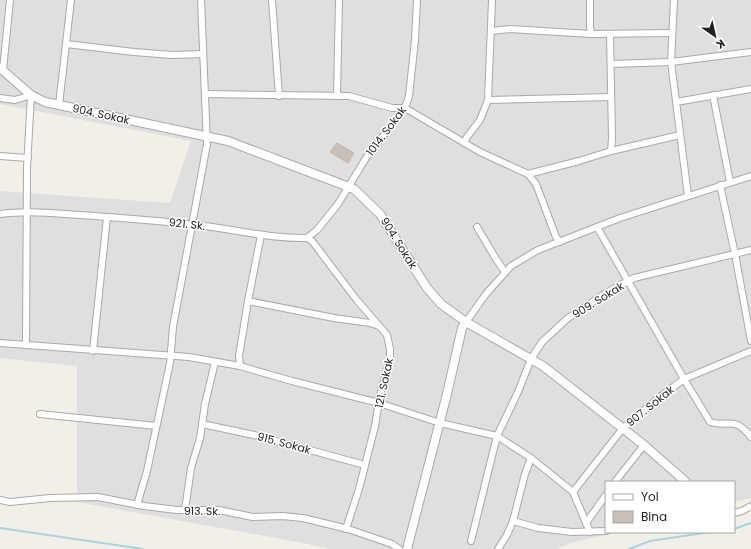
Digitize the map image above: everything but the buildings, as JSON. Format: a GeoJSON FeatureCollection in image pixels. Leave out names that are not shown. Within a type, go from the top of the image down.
{"type":"FeatureCollection","features":[{"type":"Feature","properties":{"kind":"street"},"geometry":{"type":"LineString","coordinates":[[2,69],[10,0]]}},
{"type":"Feature","properties":{"kind":"street"},"geometry":{"type":"LineString","coordinates":[[59,105],[70,0]]}},
{"type":"Feature","properties":{"kind":"street"},"geometry":{"type":"LineString","coordinates":[[137,505],[147,471],[170,363],[173,327],[193,224],[197,190],[207,144],[201,0]]}},
{"type":"Feature","properties":{"kind":"street"},"geometry":{"type":"LineString","coordinates":[[272,0],[279,96]]}},
{"type":"Feature","properties":{"kind":"street"},"geometry":{"type":"LineString","coordinates":[[337,96],[339,0]]}},
{"type":"Feature","properties":{"kind":"street","name":"1014. Sokak"},"geometry":{"type":"LineString","coordinates":[[348,187],[366,158],[405,108],[409,96],[415,40],[417,0]]}},
{"type":"Feature","properties":{"kind":"street"},"geometry":{"type":"LineString","coordinates":[[464,143],[480,120],[488,100],[492,0]]}},
{"type":"Feature","properties":{"kind":"street"},"geometry":{"type":"LineString","coordinates":[[590,0],[591,34]]}},
{"type":"Feature","properties":{"kind":"street"},"geometry":{"type":"LineString","coordinates":[[674,0],[671,62],[688,196]]}},
{"type":"Feature","properties":{"kind":"street"},"geometry":{"type":"LineString","coordinates":[[491,31],[510,29],[591,34],[672,33]]}},
{"type":"Feature","properties":{"kind":"street"},"geometry":{"type":"LineString","coordinates":[[610,34],[611,151]]}},
{"type":"Feature","properties":{"kind":"street"},"geometry":{"type":"LineString","coordinates":[[66,44],[172,56],[203,54]]}},
{"type":"Feature","properties":{"kind":"street"},"geometry":{"type":"LineString","coordinates":[[611,64],[671,62],[751,52]]}},
{"type":"Feature","properties":{"kind":"street","name":"904. Sokak"},"geometry":{"type":"LineString","coordinates":[[2,69],[31,95],[45,102],[228,141],[354,189],[380,214],[427,288],[441,304],[466,322],[542,366],[623,428],[685,481]]}},
{"type":"Feature","properties":{"kind":"street"},"geometry":{"type":"LineString","coordinates":[[676,102],[751,89]]}},
{"type":"Feature","properties":{"kind":"street"},"geometry":{"type":"LineString","coordinates":[[205,94],[350,96],[392,108],[405,108],[480,152],[528,174],[536,184],[556,237],[560,242]]}},
{"type":"Feature","properties":{"kind":"street"},"geometry":{"type":"LineString","coordinates":[[0,98],[15,100],[31,95],[28,158],[26,346]]}},
{"type":"Feature","properties":{"kind":"street"},"geometry":{"type":"LineString","coordinates":[[713,95],[730,182]]}},
{"type":"Feature","properties":{"kind":"street"},"geometry":{"type":"LineString","coordinates":[[488,100],[611,97]]}},
{"type":"Feature","properties":{"kind":"street"},"geometry":{"type":"LineString","coordinates":[[528,174],[611,151],[680,135]]}},
{"type":"Feature","properties":{"kind":"street"},"geometry":{"type":"LineString","coordinates":[[0,156],[28,158]]}},
{"type":"Feature","properties":{"kind":"street"},"geometry":{"type":"LineString","coordinates":[[407,549],[440,423],[462,328],[486,294],[511,266],[532,254],[620,218],[751,176]]}},
{"type":"Feature","properties":{"kind":"street"},"geometry":{"type":"LineString","coordinates":[[720,185],[735,254],[751,341]]}},
{"type":"Feature","properties":{"kind":"street"},"geometry":{"type":"LineString","coordinates":[[307,238],[317,230],[338,204],[348,187]]}},
{"type":"Feature","properties":{"kind":"street","name":"921. Sk."},"geometry":{"type":"LineString","coordinates":[[0,214],[53,213],[107,217],[193,224],[261,235],[307,238]]}},
{"type":"Feature","properties":{"kind":"street"},"geometry":{"type":"LineString","coordinates":[[93,351],[107,217]]}},
{"type":"Feature","properties":{"kind":"street"},"geometry":{"type":"LineString","coordinates":[[477,227],[496,259],[506,272]]}},
{"type":"Feature","properties":{"kind":"street"},"geometry":{"type":"LineString","coordinates":[[597,227],[710,422],[729,422],[740,425],[751,437]]}},
{"type":"Feature","properties":{"kind":"street"},"geometry":{"type":"LineString","coordinates":[[240,366],[239,356],[261,235]]}},
{"type":"Feature","properties":{"kind":"street","name":"121. Sokak"},"geometry":{"type":"LineString","coordinates":[[307,238],[312,241],[356,299],[387,335],[390,349],[390,359],[365,465],[346,529]]}},
{"type":"Feature","properties":{"kind":"street","name":"909. Sokak"},"geometry":{"type":"LineString","coordinates":[[471,541],[497,436],[518,392],[531,359],[542,342],[568,318],[606,293],[634,278],[751,250]]}},
{"type":"Feature","properties":{"kind":"street"},"geometry":{"type":"LineString","coordinates":[[248,301],[334,318],[370,323],[379,326]]}},
{"type":"Feature","properties":{"kind":"street"},"geometry":{"type":"LineString","coordinates":[[0,343],[189,357],[240,366],[379,403],[440,423],[497,436],[531,458],[573,492],[590,532]]}},
{"type":"Feature","properties":{"kind":"street","name":"907. Sokak"},"geometry":{"type":"LineString","coordinates":[[573,492],[623,428],[656,400],[684,379],[751,351]]}},
{"type":"Feature","properties":{"kind":"street"},"geometry":{"type":"LineString","coordinates":[[185,510],[191,468],[200,438],[215,362]]}},
{"type":"Feature","properties":{"kind":"street"},"geometry":{"type":"LineString","coordinates":[[40,414],[156,426]]}},
{"type":"Feature","properties":{"kind":"street","name":"915. Sokak"},"geometry":{"type":"LineString","coordinates":[[202,424],[254,435],[365,465]]}},
{"type":"Feature","properties":{"kind":"street"},"geometry":{"type":"LineString","coordinates":[[616,481],[644,445]]}},
{"type":"Feature","properties":{"kind":"street"},"geometry":{"type":"LineString","coordinates":[[498,549],[507,535],[513,521],[525,474],[531,458]]}},
{"type":"Feature","properties":{"kind":"street"},"geometry":{"type":"LineString","coordinates":[[586,523],[605,496]]}},
{"type":"Feature","properties":{"kind":"street","name":"913. Sk."},"geometry":{"type":"LineString","coordinates":[[0,500],[10,502],[50,498],[98,497],[137,505],[176,510],[219,510],[253,517],[282,516],[303,518],[346,529],[392,544],[399,549]]}},
{"type":"Feature","properties":{"kind":"street"},"geometry":{"type":"LineString","coordinates":[[735,513],[751,506]]}},
{"type":"Feature","properties":{"kind":"street"},"geometry":{"type":"LineString","coordinates":[[513,521],[538,528],[572,532],[605,531]]}},
{"type":"Feature","properties":{"kind":"shaded area"},"geometry":{"type":"Polygon","coordinates":[[[0,0],[751,0],[751,498],[735,502],[735,481],[605,481],[605,533],[612,533],[571,543],[556,549],[329,549],[77,502],[77,366],[0,358],[0,191],[170,203],[191,141],[0,104],[0,0]]]}},
{"type":"Feature","properties":{"kind":"waterway"},"geometry":{"type":"LineString","coordinates":[[735,529],[751,523]]}},
{"type":"Feature","properties":{"kind":"waterway"},"geometry":{"type":"LineString","coordinates":[[0,528],[143,549]]}},
{"type":"Feature","properties":{"kind":"waterway"},"geometry":{"type":"LineString","coordinates":[[629,549],[650,541],[703,533]]}}]}
